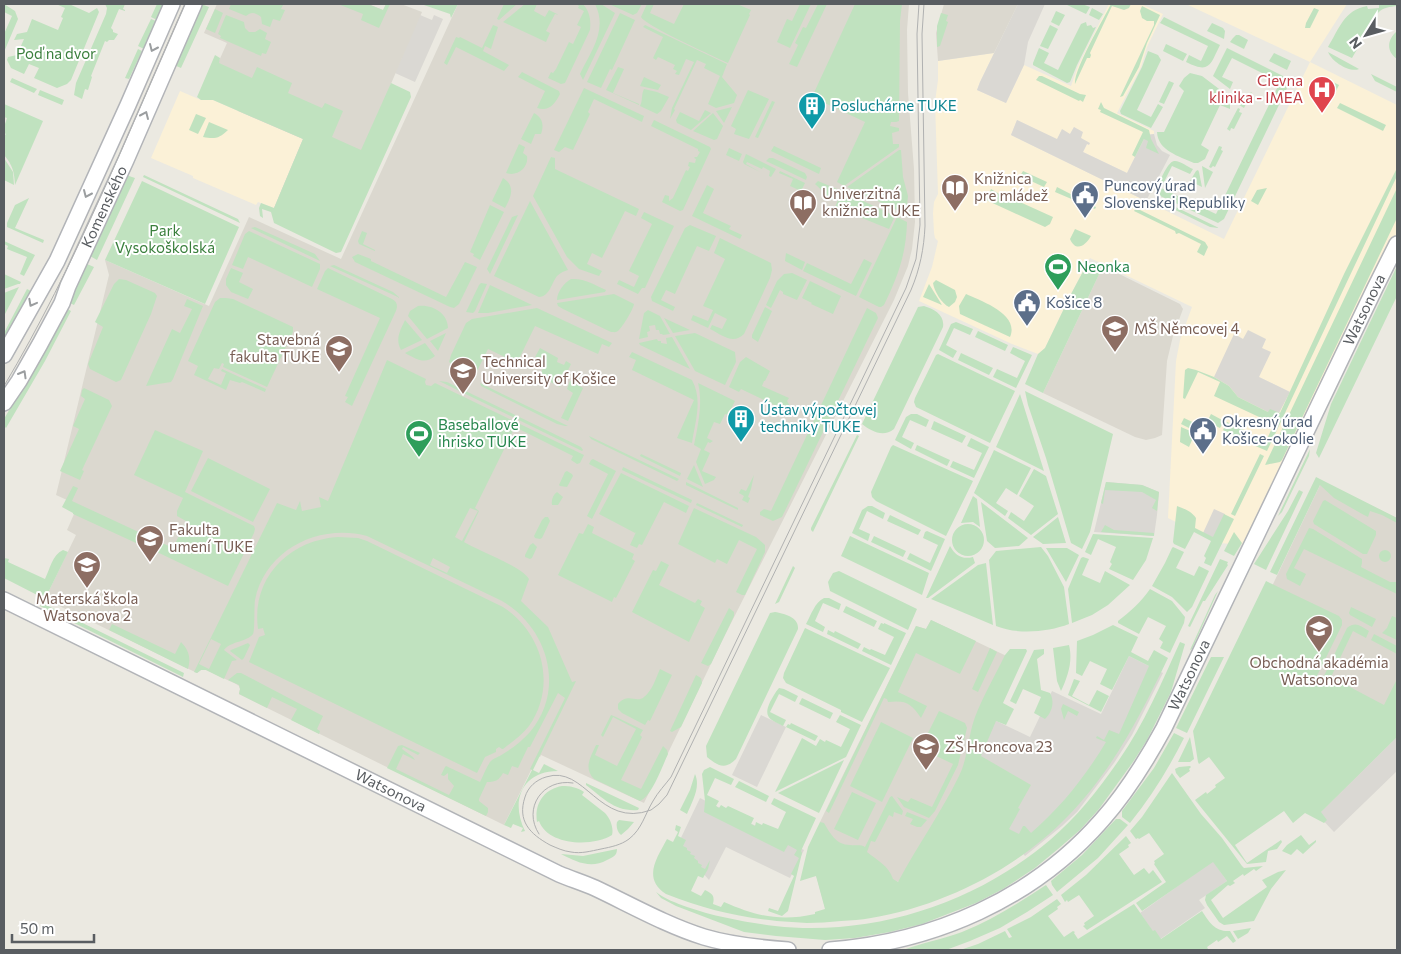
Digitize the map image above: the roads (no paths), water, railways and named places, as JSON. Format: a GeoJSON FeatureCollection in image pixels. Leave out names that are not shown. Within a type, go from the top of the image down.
{"type":"FeatureCollection","features":[{"type":"Feature","properties":{"kind":"street","name":"Komenského"},"geometry":{"type":"LineString","coordinates":[[4,356],[56,261],[172,4]]}},
{"type":"Feature","properties":{"kind":"street","name":"Komenského"},"geometry":{"type":"LineString","coordinates":[[4,402],[19,382],[62,303],[194,4]]}},
{"type":"Feature","properties":{"kind":"street","name":"Watsonova"},"geometry":{"type":"LineString","coordinates":[[830,950],[875,945],[898,940],[950,925],[977,913],[1007,897],[1044,873],[1081,842],[1104,818],[1134,778],[1164,728],[1397,244]]}},
{"type":"Feature","properties":{"kind":"street","name":"Watsonova"},"geometry":{"type":"LineString","coordinates":[[4,600],[559,874],[595,888],[674,926],[726,942],[788,950]]}},
{"type":"Feature","properties":{"kind":"tram line"},"geometry":{"type":"LineString","coordinates":[[4,386],[55,293],[78,246],[185,4]]}},
{"type":"Feature","properties":{"kind":"tram line"},"geometry":{"type":"LineString","coordinates":[[919,4],[917,34],[920,225],[916,259],[906,288],[671,777],[655,798],[650,806],[648,811],[640,826],[626,841],[616,846],[575,853],[550,845],[531,831],[524,820],[523,813],[528,790],[542,778],[560,775],[572,779],[605,804],[618,811],[633,814],[651,810],[667,795],[911,290],[921,258],[925,226],[922,34],[924,4]]}},
{"type":"Feature","properties":{"kind":"tram line"},"geometry":{"type":"LineString","coordinates":[[539,834],[534,824],[533,814],[534,805],[538,797],[553,785],[573,783]]}},
{"type":"Feature","properties":{"kind":"place","name":"Cievna klinika - IMEA"},"geometry":{"type":"Point","coordinates":[1322,114]}},
{"type":"Feature","properties":{"kind":"place","name":"Posluchárne TUKE"},"geometry":{"type":"Point","coordinates":[812,130]}},
{"type":"Feature","properties":{"kind":"place","name":"Knižnica pre mládež"},"geometry":{"type":"Point","coordinates":[955,212]}},
{"type":"Feature","properties":{"kind":"place","name":"Puncový úrad Slovenskej Republiky"},"geometry":{"type":"Point","coordinates":[1085,219]}},
{"type":"Feature","properties":{"kind":"place","name":"Univerzitná knižnica TUKE"},"geometry":{"type":"Point","coordinates":[803,227]}},
{"type":"Feature","properties":{"kind":"place","name":"Neonka"},"geometry":{"type":"Point","coordinates":[1058,291]}},
{"type":"Feature","properties":{"kind":"place","name":"Košice 8"},"geometry":{"type":"Point","coordinates":[1027,327]}},
{"type":"Feature","properties":{"kind":"place","name":"MŠ Němcovej 4"},"geometry":{"type":"Point","coordinates":[1115,353]}},
{"type":"Feature","properties":{"kind":"place","name":"Stavebná fakulta TUKE"},"geometry":{"type":"Point","coordinates":[339,373]}},
{"type":"Feature","properties":{"kind":"place","name":"Technical University of Košice"},"geometry":{"type":"Point","coordinates":[463,395]}},
{"type":"Feature","properties":{"kind":"place","name":"Ústav výpočtovej techniky TUKE"},"geometry":{"type":"Point","coordinates":[741,443]}},
{"type":"Feature","properties":{"kind":"place","name":"Okresný úrad Košice-okolie"},"geometry":{"type":"Point","coordinates":[1203,455]}},
{"type":"Feature","properties":{"kind":"place","name":"Baseballové ihrisko TUKE"},"geometry":{"type":"Point","coordinates":[419,458]}},
{"type":"Feature","properties":{"kind":"place","name":"Fakulta umení TUKE"},"geometry":{"type":"Point","coordinates":[150,563]}},
{"type":"Feature","properties":{"kind":"place","name":"Materská škola Watsonova 2"},"geometry":{"type":"Point","coordinates":[87,589]}},
{"type":"Feature","properties":{"kind":"place","name":"Obchodná akadémia Watsonova"},"geometry":{"type":"Point","coordinates":[1319,653]}},
{"type":"Feature","properties":{"kind":"place","name":"ZŠ Hroncova 23"},"geometry":{"type":"Point","coordinates":[926,771]}},
{"type":"Feature","properties":{"kind":"park label","name":"Poď na dvor"},"geometry":{"type":"Point","coordinates":[56,54]}},
{"type":"Feature","properties":{"kind":"park label","name":"Park Vysokoškolská"},"geometry":{"type":"Point","coordinates":[165,240]}}]}
